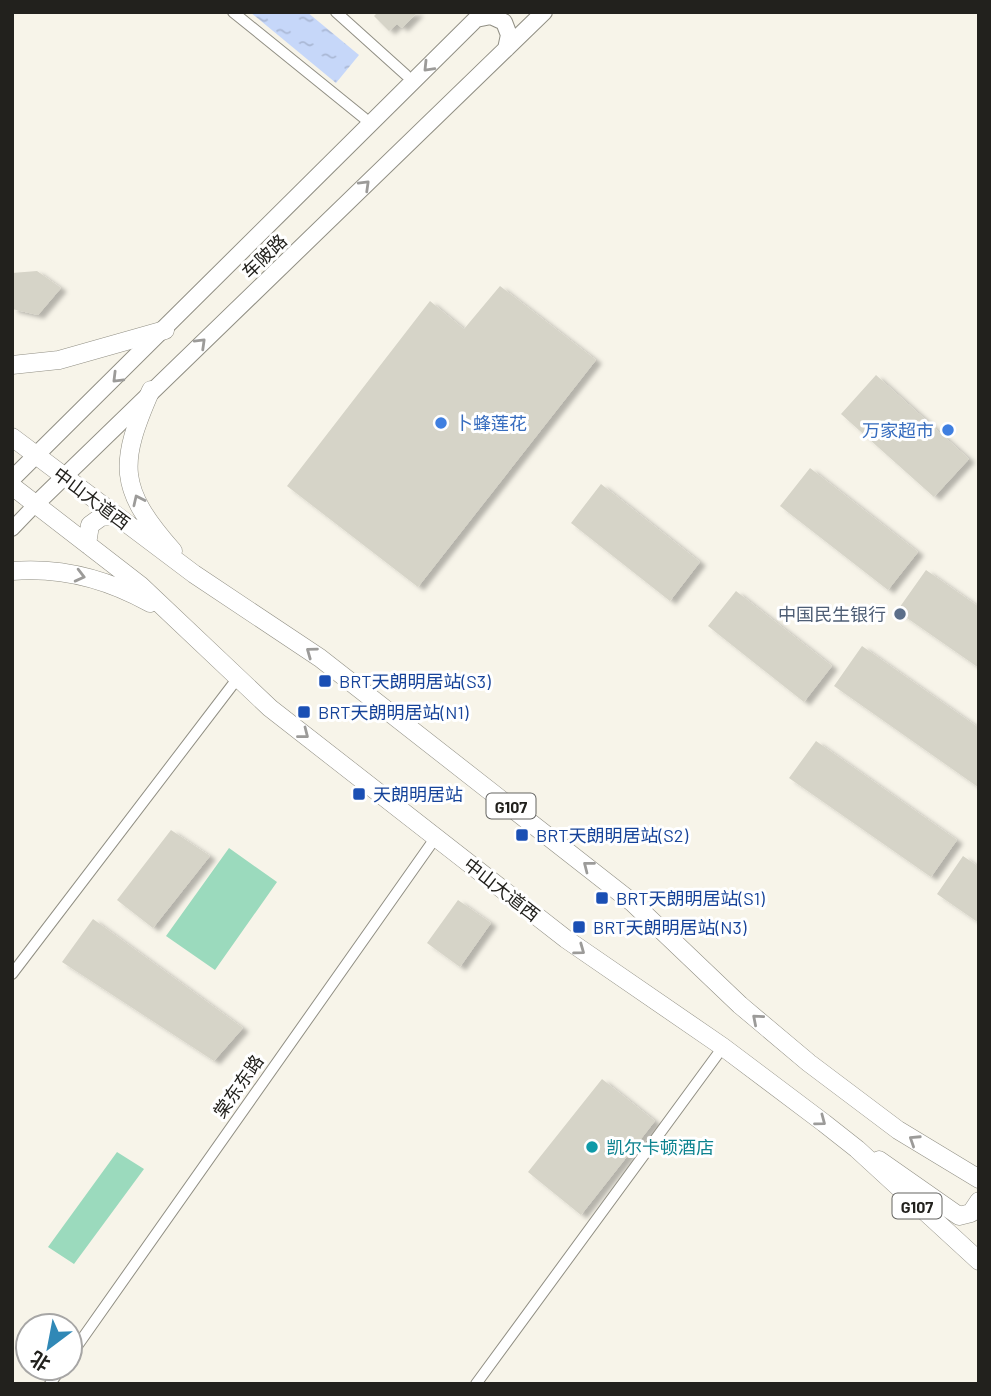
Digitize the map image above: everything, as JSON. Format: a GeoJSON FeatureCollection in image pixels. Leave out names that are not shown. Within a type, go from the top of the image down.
{"type":"FeatureCollection","features":[{"type":"Feature","properties":{"kind":"highway"},"geometry":{"type":"LineString","coordinates":[[12,365],[59,360],[165,330]]}},
{"type":"Feature","properties":{"kind":"highway"},"geometry":{"type":"LineString","coordinates":[[152,390],[128,447],[129,479],[153,526],[194,574]]}},
{"type":"Feature","properties":{"kind":"highway","name":"G107"},"geometry":{"type":"LineString","coordinates":[[12,437],[36,456]]}},
{"type":"Feature","properties":{"kind":"highway","name":"中山大道西"},"geometry":{"type":"LineString","coordinates":[[36,456],[194,574],[320,658],[633,903],[774,1034],[882,1119],[977,1182]]}},
{"type":"Feature","properties":{"kind":"highway","name":"G107"},"geometry":{"type":"LineString","coordinates":[[12,485],[36,504]]}},
{"type":"Feature","properties":{"kind":"highway","name":"中山大道西"},"geometry":{"type":"LineString","coordinates":[[36,504],[139,585],[237,679],[436,837],[593,960],[723,1047],[857,1149],[979,1261]]}},
{"type":"Feature","properties":{"kind":"highway"},"geometry":{"type":"LineString","coordinates":[[87,544],[90,525],[101,517],[113,514]]}},
{"type":"Feature","properties":{"kind":"highway"},"geometry":{"type":"LineString","coordinates":[[12,571],[56,570],[92,579],[127,591],[180,623]]}},
{"type":"Feature","properties":{"kind":"highway"},"geometry":{"type":"LineString","coordinates":[[857,1149],[904,1175],[959,1216],[971,1213],[979,1200]]}},
{"type":"Feature","properties":{"kind":"main road","name":"车陂路"},"geometry":{"type":"LineString","coordinates":[[12,529],[63,476],[544,12]]}},
{"type":"Feature","properties":{"kind":"main road","name":"车陂路"},"geometry":{"type":"LineString","coordinates":[[12,479],[165,330],[479,15]]}},
{"type":"Feature","properties":{"kind":"main road"},"geometry":{"type":"LineString","coordinates":[[479,15],[491,16],[504,22],[509,35],[506,49]]}},
{"type":"Feature","properties":{"kind":"street"},"geometry":{"type":"LineString","coordinates":[[233,12],[364,118]]}},
{"type":"Feature","properties":{"kind":"street"},"geometry":{"type":"LineString","coordinates":[[336,12],[406,75]]}},
{"type":"Feature","properties":{"kind":"street"},"geometry":{"type":"LineString","coordinates":[[12,974],[237,679]]}},
{"type":"Feature","properties":{"kind":"street","name":"棠东东路"},"geometry":{"type":"LineString","coordinates":[[84,1336],[436,837]]}},
{"type":"Feature","properties":{"kind":"street"},"geometry":{"type":"LineString","coordinates":[[476,1384],[723,1047]]}},
{"type":"Feature","properties":{"kind":"green space"},"geometry":{"type":"Polygon","coordinates":[[[229,848],[277,882],[215,970],[166,936],[229,848]]]}},
{"type":"Feature","properties":{"kind":"green space"},"geometry":{"type":"Polygon","coordinates":[[[117,1152],[144,1169],[74,1264],[48,1247],[117,1152]]]}},
{"type":"Feature","properties":{"kind":"water"},"geometry":{"type":"Polygon","coordinates":[[[250,12],[307,12],[359,55],[336,83],[250,12]]]}},
{"type":"Feature","properties":{"kind":"building"},"geometry":{"type":"Polygon","coordinates":[[[378,12],[418,12],[402,28],[397,24],[389,31],[374,16],[378,12]]]}},
{"type":"Feature","properties":{"kind":"building"},"geometry":{"type":"Polygon","coordinates":[[[37,271],[61,288],[38,315],[12,309],[12,273],[37,271]]]}},
{"type":"Feature","properties":{"kind":"building","name":"卜蜂莲花"},"geometry":{"type":"Polygon","coordinates":[[[500,286],[596,360],[418,587],[287,486],[430,301],[464,329],[500,286]]]}},
{"type":"Feature","properties":{"kind":"building"},"geometry":{"type":"Polygon","coordinates":[[[876,375],[969,459],[934,497],[841,414],[876,375]]]}},
{"type":"Feature","properties":{"kind":"building"},"geometry":{"type":"Polygon","coordinates":[[[810,468],[918,552],[888,590],[780,506],[810,468]]]}},
{"type":"Feature","properties":{"kind":"building"},"geometry":{"type":"Polygon","coordinates":[[[601,484],[700,562],[670,601],[571,523],[601,484]]]}},
{"type":"Feature","properties":{"kind":"building"},"geometry":{"type":"Polygon","coordinates":[[[926,570],[979,607],[979,668],[897,611],[926,570]]]}},
{"type":"Feature","properties":{"kind":"building"},"geometry":{"type":"Polygon","coordinates":[[[736,591],[832,666],[804,702],[708,626],[736,591]]]}},
{"type":"Feature","properties":{"kind":"building"},"geometry":{"type":"Polygon","coordinates":[[[862,646],[979,728],[978,787],[834,686],[862,646]]]}},
{"type":"Feature","properties":{"kind":"building"},"geometry":{"type":"Polygon","coordinates":[[[816,741],[957,840],[931,877],[789,778],[816,741]]]}},
{"type":"Feature","properties":{"kind":"building"},"geometry":{"type":"Polygon","coordinates":[[[171,830],[210,856],[153,928],[117,900],[171,830]]]}},
{"type":"Feature","properties":{"kind":"building"},"geometry":{"type":"Polygon","coordinates":[[[963,856],[979,867],[979,923],[937,894],[963,856]]]}},
{"type":"Feature","properties":{"kind":"building"},"geometry":{"type":"Polygon","coordinates":[[[458,900],[491,923],[460,967],[427,943],[458,900]]]}},
{"type":"Feature","properties":{"kind":"building"},"geometry":{"type":"Polygon","coordinates":[[[93,919],[243,1028],[214,1061],[62,962],[93,919]]]}},
{"type":"Feature","properties":{"kind":"building","name":"凯尔卡顿酒店"},"geometry":{"type":"Polygon","coordinates":[[[602,1079],[655,1121],[581,1215],[528,1172],[602,1079]]]}},
{"type":"Feature","properties":{"kind":"place","name":"卜蜂莲花"},"geometry":{"type":"Point","coordinates":[441,423]}},
{"type":"Feature","properties":{"kind":"place","name":"万家超市"},"geometry":{"type":"Point","coordinates":[948,430]}},
{"type":"Feature","properties":{"kind":"place","name":"中国民生银行"},"geometry":{"type":"Point","coordinates":[900,614]}},
{"type":"Feature","properties":{"kind":"place","name":"BRT天朗明居站(S3)"},"geometry":{"type":"Point","coordinates":[325,681]}},
{"type":"Feature","properties":{"kind":"place","name":"BRT天朗明居站(N1)"},"geometry":{"type":"Point","coordinates":[304,712]}},
{"type":"Feature","properties":{"kind":"place","name":"天朗明居站"},"geometry":{"type":"Point","coordinates":[359,794]}},
{"type":"Feature","properties":{"kind":"place","name":"BRT天朗明居站(S2)"},"geometry":{"type":"Point","coordinates":[522,835]}},
{"type":"Feature","properties":{"kind":"place","name":"BRT天朗明居站(S1)"},"geometry":{"type":"Point","coordinates":[602,898]}},
{"type":"Feature","properties":{"kind":"place","name":"BRT天朗明居站(N3)"},"geometry":{"type":"Point","coordinates":[579,927]}},
{"type":"Feature","properties":{"kind":"place","name":"凯尔卡顿酒店"},"geometry":{"type":"Point","coordinates":[592,1147]}}]}
